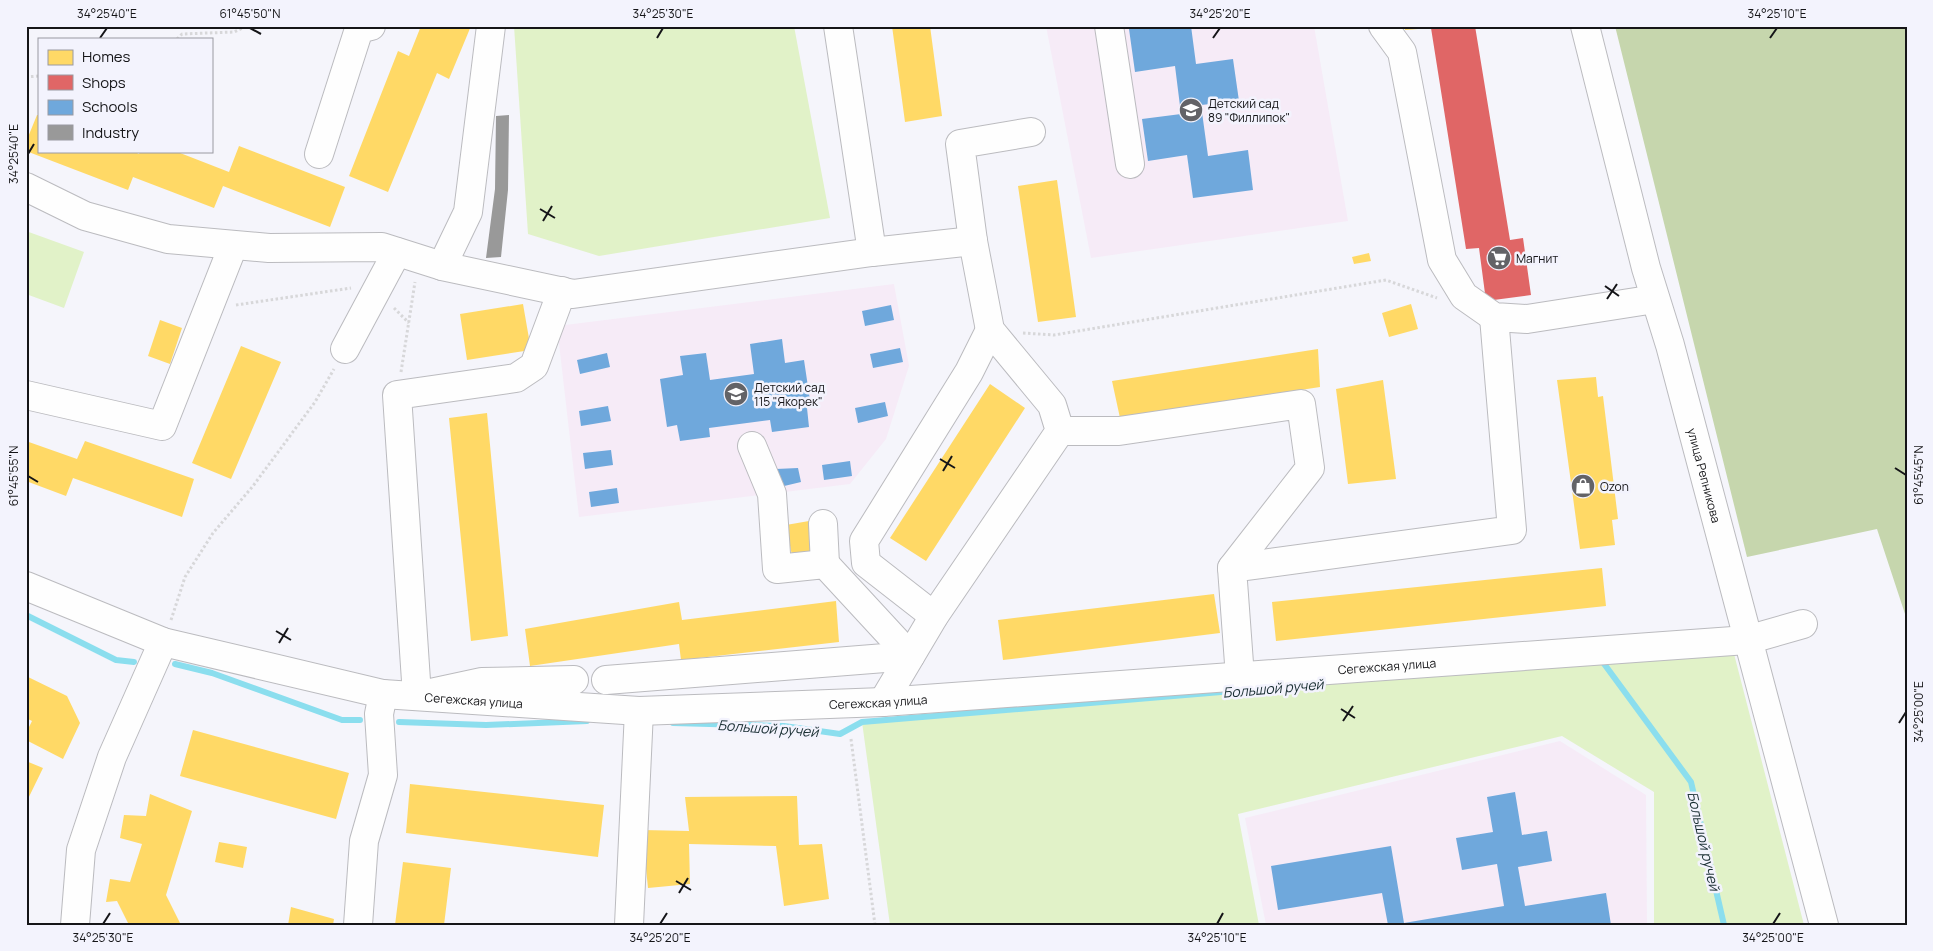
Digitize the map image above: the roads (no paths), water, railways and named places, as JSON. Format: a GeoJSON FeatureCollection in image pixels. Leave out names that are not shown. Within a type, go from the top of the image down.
{"type":"FeatureCollection","features":[{"type":"Feature","properties":{"kind":"street"},"geometry":{"type":"LineString","coordinates":[[319,154],[359,29],[371,26]]}},
{"type":"Feature","properties":{"kind":"street"},"geometry":{"type":"LineString","coordinates":[[345,349],[377,290],[419,259],[468,212],[490,26]]}},
{"type":"Feature","properties":{"kind":"street"},"geometry":{"type":"LineString","coordinates":[[838,26],[872,252]]}},
{"type":"Feature","properties":{"kind":"street"},"geometry":{"type":"LineString","coordinates":[[1109,26],[1130,164]]}},
{"type":"Feature","properties":{"kind":"street"},"geometry":{"type":"LineString","coordinates":[[1383,26],[1402,52],[1442,260],[1464,296],[1494,317],[1527,319],[1655,299]]}},
{"type":"Feature","properties":{"kind":"street","name":"улица Репникова"},"geometry":{"type":"LineString","coordinates":[[1586,26],[1655,299],[1670,345],[1824,925]]}},
{"type":"Feature","properties":{"kind":"street"},"geometry":{"type":"LineString","coordinates":[[1031,132],[960,144],[973,241],[990,330],[1052,405],[1060,431]]}},
{"type":"Feature","properties":{"kind":"street"},"geometry":{"type":"LineString","coordinates":[[26,187],[85,216],[168,239],[233,246],[382,247],[419,259],[573,294],[872,252],[973,241]]}},
{"type":"Feature","properties":{"kind":"street"},"geometry":{"type":"LineString","coordinates":[[26,395],[162,426],[233,246]]}},
{"type":"Feature","properties":{"kind":"street"},"geometry":{"type":"LineString","coordinates":[[562,291],[534,366],[516,378],[397,395],[417,696],[482,682],[574,680]]}},
{"type":"Feature","properties":{"kind":"street"},"geometry":{"type":"LineString","coordinates":[[1232,568],[1512,530],[1494,317]]}},
{"type":"Feature","properties":{"kind":"street"},"geometry":{"type":"LineString","coordinates":[[934,616],[866,563],[864,541],[969,372],[990,330]]}},
{"type":"Feature","properties":{"kind":"street"},"geometry":{"type":"LineString","coordinates":[[1060,431],[1119,431],[1301,404],[1310,468],[1232,568],[1240,677]]}},
{"type":"Feature","properties":{"kind":"street"},"geometry":{"type":"LineString","coordinates":[[883,702],[934,616],[1060,431]]}},
{"type":"Feature","properties":{"kind":"street"},"geometry":{"type":"LineString","coordinates":[[752,446],[772,494],[777,568],[825,564]]}},
{"type":"Feature","properties":{"kind":"street"},"geometry":{"type":"LineString","coordinates":[[824,524],[825,564],[910,656]]}},
{"type":"Feature","properties":{"kind":"street","name":"Сегежская улица"},"geometry":{"type":"LineString","coordinates":[[26,586],[163,642],[383,694],[639,711],[883,702],[1747,640],[1804,624]]}},
{"type":"Feature","properties":{"kind":"street"},"geometry":{"type":"LineString","coordinates":[[75,925],[81,850],[112,757],[163,642]]}},
{"type":"Feature","properties":{"kind":"street"},"geometry":{"type":"LineString","coordinates":[[606,680],[910,656]]}},
{"type":"Feature","properties":{"kind":"street"},"geometry":{"type":"LineString","coordinates":[[358,925],[364,841],[382,775],[379,714],[383,694]]}},
{"type":"Feature","properties":{"kind":"street"},"geometry":{"type":"LineString","coordinates":[[629,925],[639,711]]}},
{"type":"Feature","properties":{"kind":"waterway"},"geometry":{"type":"LineString","coordinates":[[26,615],[116,660],[134,662]]}},
{"type":"Feature","properties":{"kind":"waterway","name":"Большой ручей"},"geometry":{"type":"LineString","coordinates":[[1597,661],[1602,661],[1691,782],[1724,925]]}},
{"type":"Feature","properties":{"kind":"waterway"},"geometry":{"type":"LineString","coordinates":[[175,664],[212,673],[342,720],[360,720]]}},
{"type":"Feature","properties":{"kind":"waterway","name":"Большой ручей"},"geometry":{"type":"LineString","coordinates":[[673,723],[784,726],[840,734],[862,722],[1293,686]]}},
{"type":"Feature","properties":{"kind":"waterway"},"geometry":{"type":"LineString","coordinates":[[399,722],[486,725],[587,721]]}},
{"type":"Feature","properties":{"kind":"place","name":"Детский сад 89 \"Филлипок\""},"geometry":{"type":"Point","coordinates":[1191,110]}},
{"type":"Feature","properties":{"kind":"place","name":"Магнит"},"geometry":{"type":"Point","coordinates":[1499,258]}},
{"type":"Feature","properties":{"kind":"place","name":"Детский сад 115 \"Якорек\""},"geometry":{"type":"Point","coordinates":[736,394]}},
{"type":"Feature","properties":{"kind":"place","name":"Ozon"},"geometry":{"type":"Point","coordinates":[1583,486]}}]}
